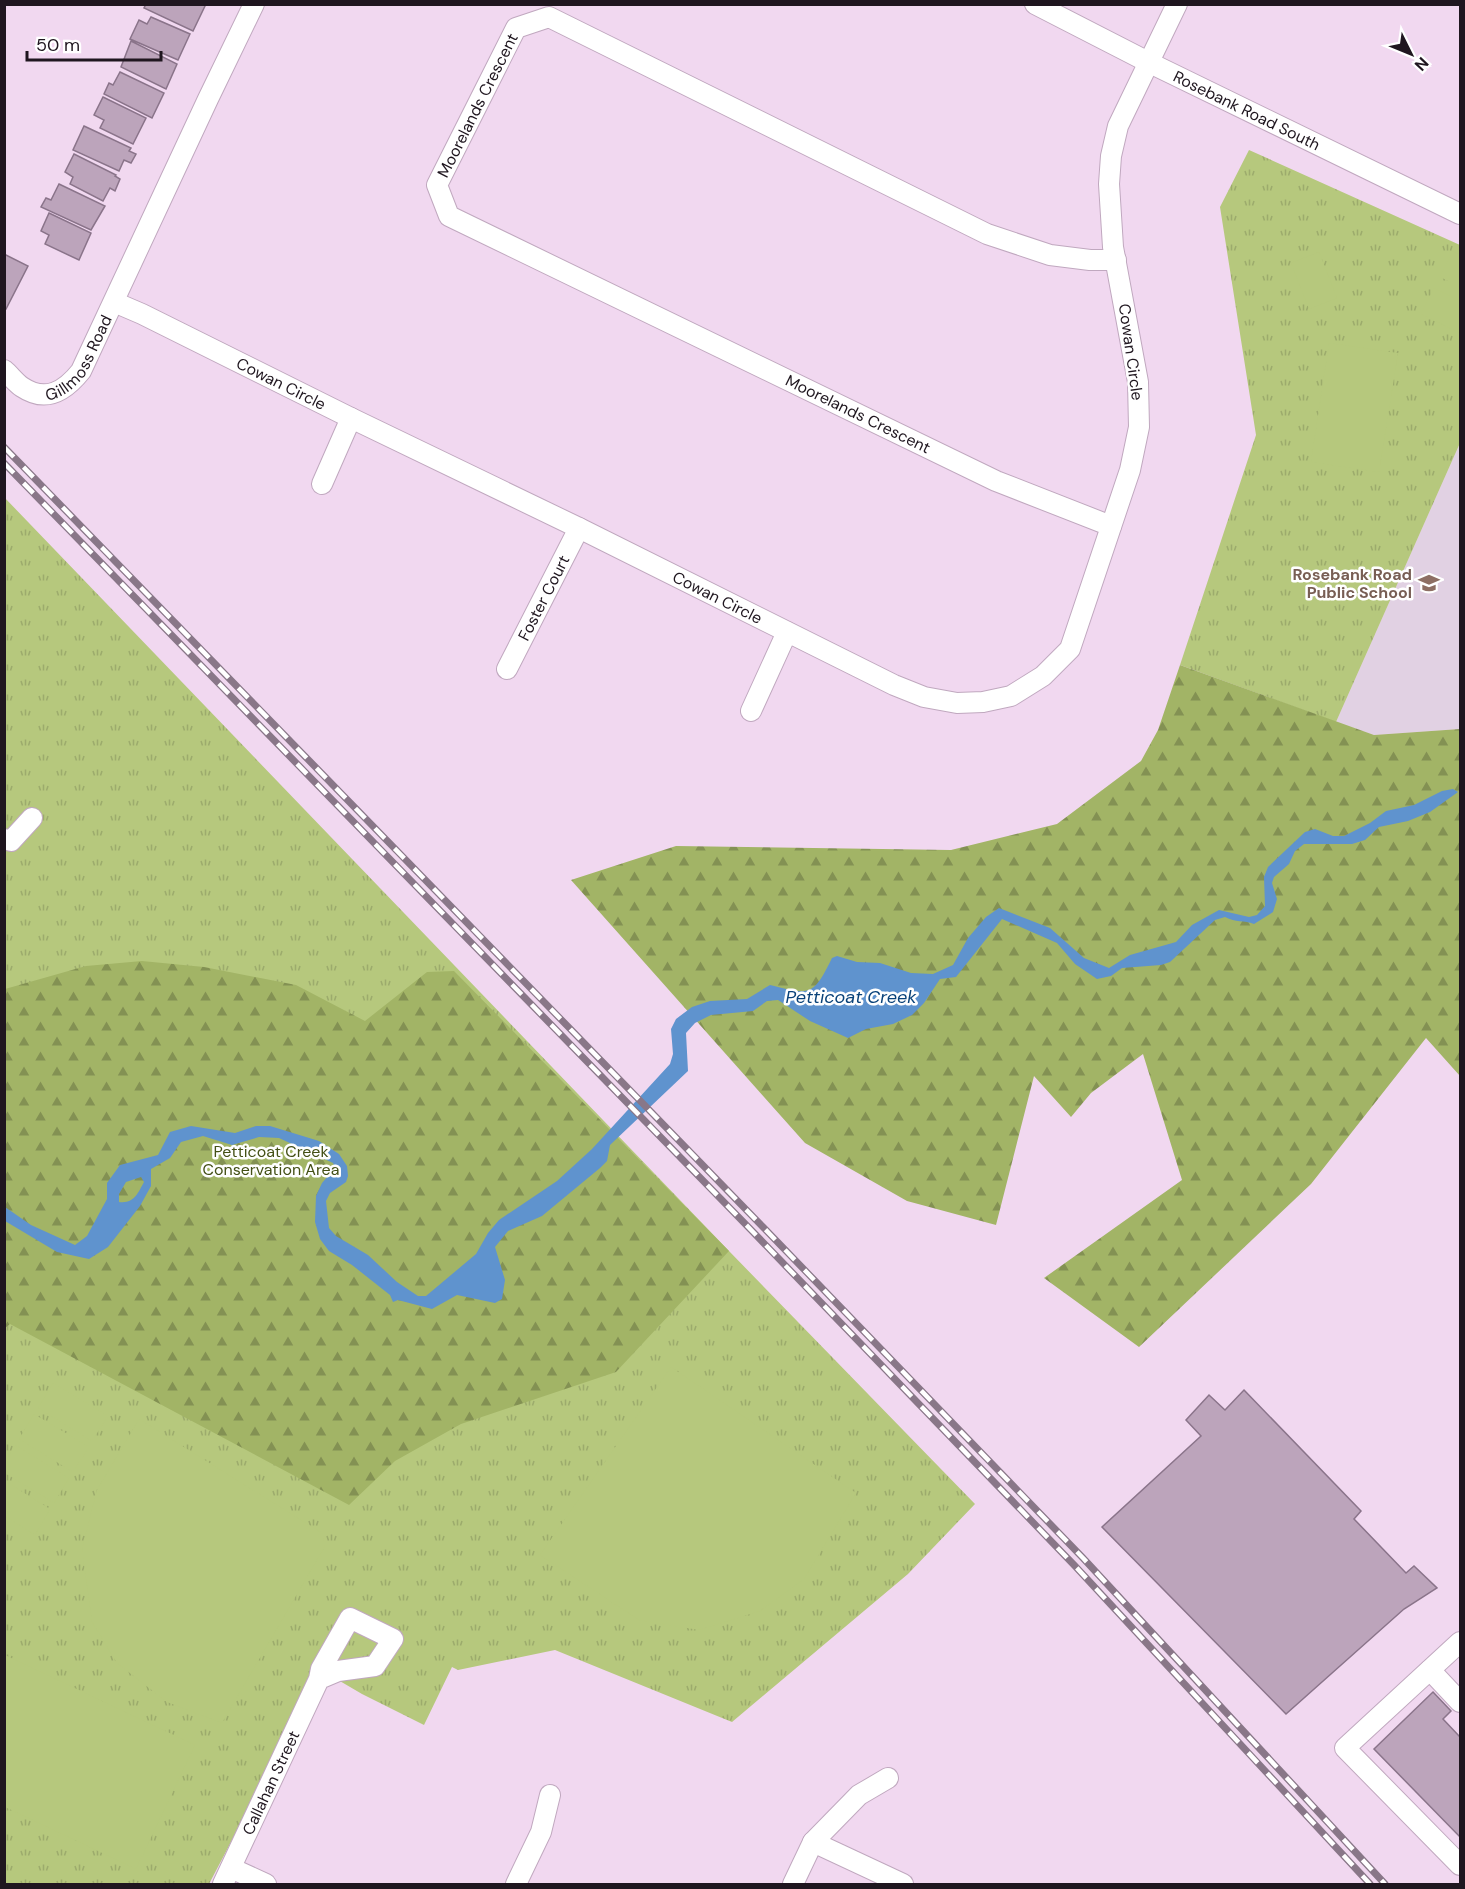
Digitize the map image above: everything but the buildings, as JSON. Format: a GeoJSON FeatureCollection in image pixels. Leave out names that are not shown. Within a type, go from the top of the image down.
{"type":"FeatureCollection","features":[{"type":"Feature","properties":{"kind":"street"},"geometry":{"type":"LineString","coordinates":[[114,302],[207,99],[254,4]]}},
{"type":"Feature","properties":{"kind":"street","name":"Rosebank Road South"},"geometry":{"type":"LineString","coordinates":[[1035,4],[1150,63],[1461,214]]}},
{"type":"Feature","properties":{"kind":"street","name":"Cowan Circle"},"geometry":{"type":"LineString","coordinates":[[114,302],[579,528],[894,685],[924,697],[957,704],[983,702],[1011,696],[1043,676],[1070,649],[1130,470],[1139,427],[1138,382],[1111,222],[1109,184],[1111,156],[1118,126],[1178,4]]}},
{"type":"Feature","properties":{"kind":"street","name":"Moorelands Crescent"},"geometry":{"type":"LineString","coordinates":[[1111,526],[996,482],[449,216],[437,185],[516,28],[549,16],[987,234],[1050,255],[1090,260],[1116,260]]}},
{"type":"Feature","properties":{"kind":"street","name":"Gillmoss Road"},"geometry":{"type":"LineString","coordinates":[[4,370],[22,387],[38,394],[51,395],[65,387],[81,371],[114,302]]}},
{"type":"Feature","properties":{"kind":"street"},"geometry":{"type":"LineString","coordinates":[[322,484],[351,418]]}},
{"type":"Feature","properties":{"kind":"street","name":"Foster Court"},"geometry":{"type":"LineString","coordinates":[[507,669],[579,528]]}},
{"type":"Feature","properties":{"kind":"street"},"geometry":{"type":"LineString","coordinates":[[751,711],[787,632]]}},
{"type":"Feature","properties":{"kind":"street"},"geometry":{"type":"LineString","coordinates":[[4,840],[11,841],[32,818]]}},
{"type":"Feature","properties":{"kind":"street"},"geometry":{"type":"LineString","coordinates":[[1461,1642],[1345,1748],[1461,1865]]}},
{"type":"Feature","properties":{"kind":"street"},"geometry":{"type":"LineString","coordinates":[[1430,1670],[1461,1702]]}},
{"type":"Feature","properties":{"kind":"street","name":"Callahan Street"},"geometry":{"type":"LineString","coordinates":[[227,1876],[318,1679]]}},
{"type":"Feature","properties":{"kind":"street"},"geometry":{"type":"LineString","coordinates":[[793,1884],[813,1842],[860,1795],[888,1778]]}},
{"type":"Feature","properties":{"kind":"street"},"geometry":{"type":"LineString","coordinates":[[516,1884],[541,1832],[550,1795]]}},
{"type":"Feature","properties":{"kind":"street"},"geometry":{"type":"LineString","coordinates":[[813,1842],[903,1884]]}},
{"type":"Feature","properties":{"kind":"street"},"geometry":{"type":"LineString","coordinates":[[227,1876],[266,1884]]}},
{"type":"Feature","properties":{"kind":"shaded area","name":"Rosebank Road Public School"},"geometry":{"type":"Polygon","coordinates":[[[1460,443],[1460,729],[1374,735],[1336,722],[1460,443]]]}},
{"type":"Feature","properties":{"kind":"green space"},"geometry":{"type":"Polygon","coordinates":[[[1249,150],[1460,245],[1460,443],[1336,722],[1180,665],[1256,435],[1220,207],[1249,150]]]}},
{"type":"Feature","properties":{"kind":"green space"},"geometry":{"type":"Polygon","coordinates":[[[1453,251],[1460,255],[1460,287],[1440,277],[1453,251]]]}},
{"type":"Feature","properties":{"kind":"green space"},"geometry":{"type":"Polygon","coordinates":[[[1319,252],[1337,298],[1309,309],[1291,263],[1319,252]]]}},
{"type":"Feature","properties":{"kind":"green space"},"geometry":{"type":"Polygon","coordinates":[[[1434,288],[1460,301],[1460,333],[1421,314],[1434,288]]]}},
{"type":"Feature","properties":{"kind":"green space"},"geometry":{"type":"Polygon","coordinates":[[[1329,343],[1398,353],[1379,472],[1311,462],[1329,343]]]}},
{"type":"Feature","properties":{"kind":"green space"},"geometry":{"type":"Polygon","coordinates":[[[4,497],[975,1504],[908,1574],[732,1722],[555,1650],[458,1670],[452,1667],[424,1725],[362,1694],[321,1670],[209,1884],[5,1884],[4,497]]]}},
{"type":"Feature","properties":{"kind":"green space"},"geometry":{"type":"Polygon","coordinates":[[[1180,665],[1374,735],[1460,729],[1460,1076],[1426,1038],[1311,1184],[1139,1347],[1044,1278],[1182,1180],[1143,1054],[1091,1093],[1071,1117],[1034,1076],[996,1225],[907,1201],[805,1143],[571,880],[676,846],[951,850],[1057,824],[1141,761],[1158,730],[1180,665]]]}},
{"type":"Feature","properties":{"kind":"green space","name":"Petticoat Creek Conservation Area"},"geometry":{"type":"Polygon","coordinates":[[[142,961],[204,967],[296,985],[365,1021],[427,972],[454,971],[729,1251],[616,1372],[461,1424],[395,1461],[349,1505],[10,1324],[5,1328],[5,989],[86,966],[142,961]]]}},
{"type":"Feature","properties":{"kind":"green space"},"geometry":{"type":"Polygon","coordinates":[[[671,1367],[856,1493],[804,1579],[760,1611],[699,1630],[639,1620],[540,1555],[671,1367]]]}},
{"type":"Feature","properties":{"kind":"green space"},"geometry":{"type":"Polygon","coordinates":[[[53,1383],[108,1416],[92,1441],[38,1408],[53,1383]]]}},
{"type":"Feature","properties":{"kind":"green space"},"geometry":{"type":"Polygon","coordinates":[[[34,1414],[89,1447],[73,1472],[19,1439],[34,1414]]]}},
{"type":"Feature","properties":{"kind":"green space"},"geometry":{"type":"Polygon","coordinates":[[[139,1419],[322,1533],[325,1546],[222,1723],[167,1702],[117,1663],[92,1622],[82,1549],[97,1490],[139,1419]]]}},
{"type":"Feature","properties":{"kind":"green space"},"geometry":{"type":"Polygon","coordinates":[[[15,1445],[69,1478],[54,1503],[5,1473],[5,1462],[15,1445]]]}},
{"type":"Feature","properties":{"kind":"green space"},"geometry":{"type":"Polygon","coordinates":[[[5,1481],[50,1509],[35,1535],[5,1516],[5,1481]]]}},
{"type":"Feature","properties":{"kind":"green space"},"geometry":{"type":"Polygon","coordinates":[[[5,1655],[195,1745],[136,1869],[5,1807],[5,1655]]]}},
{"type":"Feature","properties":{"kind":"water","name":"Petticoat Creek"},"geometry":{"type":"Polygon","coordinates":[[[1453,789],[1458,792],[1430,812],[1408,821],[1379,827],[1365,840],[1352,844],[1304,844],[1295,851],[1289,864],[1274,877],[1272,883],[1277,899],[1273,912],[1254,924],[1225,917],[1215,920],[1170,962],[1161,965],[1122,968],[1111,976],[1097,979],[1075,964],[1057,943],[1002,919],[956,977],[940,979],[924,1003],[912,1015],[893,1024],[866,1029],[848,1038],[810,1021],[778,1000],[767,1001],[753,1011],[711,1015],[695,1023],[686,1033],[688,1071],[610,1145],[607,1161],[600,1168],[542,1216],[508,1231],[495,1247],[505,1280],[502,1299],[495,1303],[457,1295],[432,1309],[398,1300],[393,1302],[390,1295],[352,1265],[329,1251],[320,1239],[315,1222],[316,1196],[322,1183],[335,1168],[333,1163],[279,1138],[259,1137],[232,1145],[203,1136],[181,1142],[170,1158],[151,1169],[151,1186],[140,1206],[108,1247],[89,1259],[57,1252],[5,1221],[5,1207],[31,1225],[75,1245],[87,1236],[107,1199],[107,1183],[120,1165],[158,1155],[170,1132],[191,1126],[235,1133],[256,1126],[270,1126],[319,1141],[339,1154],[347,1166],[348,1176],[346,1182],[330,1193],[326,1201],[329,1228],[336,1236],[368,1255],[397,1282],[418,1296],[426,1296],[476,1254],[488,1233],[499,1220],[557,1181],[592,1149],[670,1064],[673,1054],[671,1029],[676,1019],[692,1007],[710,1001],[747,999],[770,985],[794,990],[809,990],[820,980],[832,958],[837,956],[857,962],[880,963],[911,973],[933,974],[953,965],[968,938],[986,917],[999,908],[1050,928],[1084,958],[1109,968],[1130,955],[1176,942],[1192,925],[1219,910],[1249,917],[1257,915],[1265,906],[1264,877],[1268,867],[1305,832],[1315,829],[1333,836],[1344,836],[1370,823],[1386,811],[1414,805],[1442,791],[1453,789]],[[141,1177],[126,1182],[119,1194],[119,1202],[132,1199],[144,1182],[141,1177]]]}},
{"type":"Feature","properties":{"kind":"railway"},"geometry":{"type":"LineString","coordinates":[[4,447],[1083,1558],[1385,1884]]}},
{"type":"Feature","properties":{"kind":"railway"},"geometry":{"type":"LineString","coordinates":[[4,463],[1075,1566],[1370,1884]]}},
{"type":"Feature","properties":{"kind":"place","name":"Rosebank Road Public School"},"geometry":{"type":"Point","coordinates":[1429,583]}}]}
